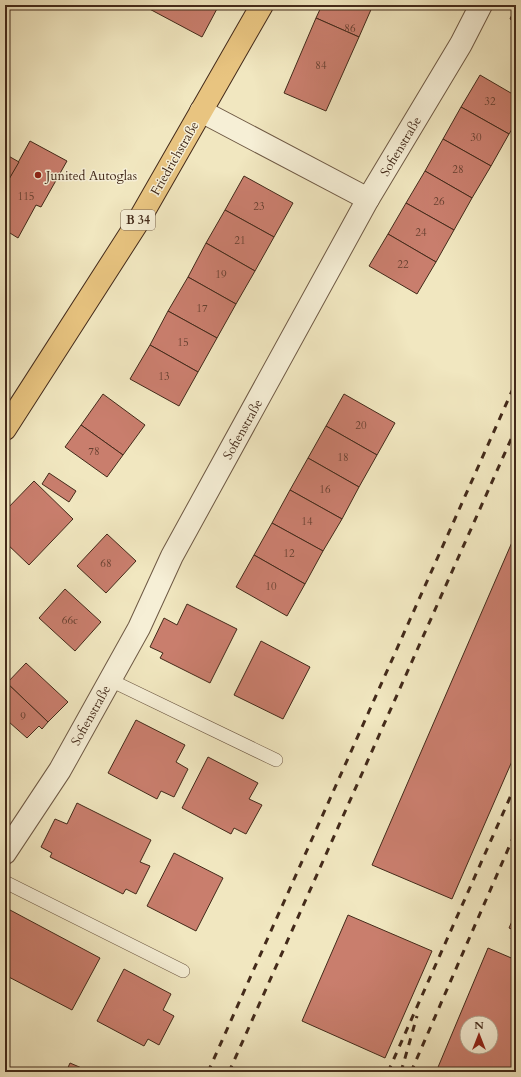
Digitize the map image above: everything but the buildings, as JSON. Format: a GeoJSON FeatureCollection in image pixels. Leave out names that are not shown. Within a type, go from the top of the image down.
{"type":"FeatureCollection","features":[{"type":"Feature","properties":{"kind":"main road","name":"Friedrichstraße"},"geometry":{"type":"LineString","coordinates":[[5,429],[136,224],[262,5]]}},
{"type":"Feature","properties":{"kind":"street","name":"Sofienstraße"},"geometry":{"type":"LineString","coordinates":[[5,853],[60,770],[139,628],[175,550],[368,199],[461,44],[481,5]]}},
{"type":"Feature","properties":{"kind":"street"},"geometry":{"type":"LineString","coordinates":[[201,111],[368,199]]}},
{"type":"Feature","properties":{"kind":"lane"},"geometry":{"type":"LineString","coordinates":[[110,680],[276,760]]}},
{"type":"Feature","properties":{"kind":"lane"},"geometry":{"type":"LineString","coordinates":[[5,882],[183,971]]}},
{"type":"Feature","properties":{"kind":"railway"},"geometry":{"type":"LineString","coordinates":[[208,1072],[516,382]]}},
{"type":"Feature","properties":{"kind":"railway"},"geometry":{"type":"LineString","coordinates":[[229,1072],[516,428]]}},
{"type":"Feature","properties":{"kind":"railway"},"geometry":{"type":"LineString","coordinates":[[388,1072],[516,784]]}},
{"type":"Feature","properties":{"kind":"railway"},"geometry":{"type":"LineString","coordinates":[[411,1072],[516,831]]}},
{"type":"Feature","properties":{"kind":"railway"},"geometry":{"type":"LineString","coordinates":[[401,1072],[417,1016]]}},
{"type":"Feature","properties":{"kind":"place","name":"Junited Autoglas"},"geometry":{"type":"Point","coordinates":[38,175]}}]}
